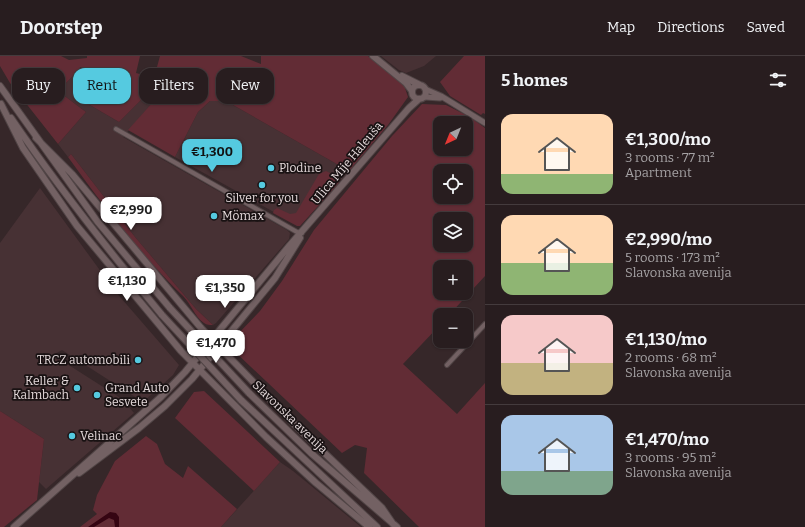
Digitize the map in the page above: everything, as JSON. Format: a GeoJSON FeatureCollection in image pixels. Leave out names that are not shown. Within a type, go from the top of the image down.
{"type":"FeatureCollection","features":[{"type":"Feature","properties":{"kind":"main road"},"geometry":{"type":"LineString","coordinates":[[373,56],[406,83],[415,98],[422,98],[423,87]]}},
{"type":"Feature","properties":{"kind":"main road"},"geometry":{"type":"LineString","coordinates":[[393,72],[423,87]]}},
{"type":"Feature","properties":{"kind":"main road","name":"Slavonska avenija"},"geometry":{"type":"LineString","coordinates":[[0,86],[97,221],[170,308],[249,393],[312,454],[395,525]]}},
{"type":"Feature","properties":{"kind":"main road"},"geometry":{"type":"LineString","coordinates":[[412,93],[414,87],[423,87]]}},
{"type":"Feature","properties":{"kind":"main road","name":"Ulica Mije Haleuša"},"geometry":{"type":"LineString","coordinates":[[409,108],[412,93]]}},
{"type":"Feature","properties":{"kind":"main road","name":"Ulica Mije Haleuša"},"geometry":{"type":"LineString","coordinates":[[69,479],[161,397],[192,363],[409,108],[422,98]]}},
{"type":"Feature","properties":{"kind":"main road"},"geometry":{"type":"LineString","coordinates":[[0,103],[23,148],[77,226],[110,268],[192,363],[266,437],[316,483],[369,527]]}},
{"type":"Feature","properties":{"kind":"main road","name":"Slavonska avenija"},"geometry":{"type":"LineString","coordinates":[[0,103],[46,170],[90,227],[162,315],[241,400],[377,527]]}},
{"type":"Feature","properties":{"kind":"main road"},"geometry":{"type":"LineString","coordinates":[[36,138],[72,174],[174,298],[218,346],[293,423],[382,508],[395,525]]}},
{"type":"Feature","properties":{"kind":"main road","name":"Ulica Mije Haleuša"},"geometry":{"type":"LineString","coordinates":[[69,479],[86,469],[165,406],[199,370],[280,272],[302,233]]}},
{"type":"Feature","properties":{"kind":"main road"},"geometry":{"type":"LineString","coordinates":[[14,527],[69,479]]}},
{"type":"Feature","properties":{"kind":"street"},"geometry":{"type":"LineString","coordinates":[[423,87],[450,101],[485,123]]}},
{"type":"Feature","properties":{"kind":"street"},"geometry":{"type":"LineString","coordinates":[[422,98],[435,97],[450,101]]}},
{"type":"Feature","properties":{"kind":"street"},"geometry":{"type":"LineString","coordinates":[[116,128],[297,232],[302,233]]}},
{"type":"Feature","properties":{"kind":"street"},"geometry":{"type":"LineString","coordinates":[[447,365],[485,324]]}},
{"type":"Feature","properties":{"kind":"shaded area"},"geometry":{"type":"Polygon","coordinates":[[[0,56],[61,56],[69,60],[87,58],[87,56],[140,56],[136,73],[139,74],[139,102],[119,122],[88,104],[131,104],[131,68],[73,68],[73,76],[65,84],[65,68],[12,68],[12,86],[0,66],[0,56]]]}},
{"type":"Feature","properties":{"kind":"shaded area"},"geometry":{"type":"Polygon","coordinates":[[[160,56],[241,56],[261,64],[261,56],[368,56],[404,85],[408,97],[388,125],[349,171],[231,104],[274,104],[274,68],[216,68],[216,101],[210,101],[208,103],[208,68],[157,68],[160,56]]]}},
{"type":"Feature","properties":{"kind":"shaded area"},"geometry":{"type":"Polygon","coordinates":[[[381,56],[436,56],[424,66],[406,73],[399,70],[381,56]]]}},
{"type":"Feature","properties":{"kind":"shaded area"},"geometry":{"type":"Polygon","coordinates":[[[464,56],[485,56],[485,114],[483,113],[481,115],[450,96],[440,82],[464,56]]]}},
{"type":"Feature","properties":{"kind":"shaded area"},"geometry":{"type":"Polygon","coordinates":[[[73,76],[73,102],[65,96],[65,84],[73,76]]]}},
{"type":"Feature","properties":{"kind":"shaded area"},"geometry":{"type":"Polygon","coordinates":[[[65,96],[73,102],[73,104],[75,104],[86,112],[58,144],[27,104],[65,104],[65,96]]]}},
{"type":"Feature","properties":{"kind":"shaded area"},"geometry":{"type":"Polygon","coordinates":[[[210,101],[216,101],[216,104],[231,104],[349,171],[299,226],[175,157],[198,112],[210,101]]]}},
{"type":"Feature","properties":{"kind":"shaded area"},"geometry":{"type":"Polygon","coordinates":[[[139,102],[139,104],[152,104],[123,137],[290,233],[289,239],[213,325],[196,309],[135,237],[71,154],[68,157],[58,144],[86,112],[75,104],[88,104],[119,122],[139,102]]]}},
{"type":"Feature","properties":{"kind":"shaded area"},"geometry":{"type":"Polygon","coordinates":[[[151,104],[207,104],[198,112],[175,157],[128,130],[151,104]]]}},
{"type":"Feature","properties":{"kind":"shaded area"},"geometry":{"type":"Polygon","coordinates":[[[422,104],[446,105],[468,116],[433,116],[433,156],[473,156],[473,119],[485,128],[485,276],[473,289],[473,260],[433,260],[433,300],[463,300],[455,308],[433,308],[433,332],[403,364],[457,414],[485,383],[485,527],[419,527],[364,473],[367,448],[355,445],[342,453],[233,350],[235,337],[260,311],[282,281],[314,230],[392,136],[422,104]]]}},
{"type":"Feature","properties":{"kind":"shaded area"},"geometry":{"type":"Polygon","coordinates":[[[71,154],[135,237],[196,309],[213,325],[206,324],[201,320],[186,299],[138,247],[68,157],[71,154]]]}},
{"type":"Feature","properties":{"kind":"shaded area"},"geometry":{"type":"Polygon","coordinates":[[[326,171],[336,176],[339,183],[300,226],[297,226],[273,213],[277,208],[290,214],[296,213],[319,174],[326,171]]]}},
{"type":"Feature","properties":{"kind":"shaded area"},"geometry":{"type":"Polygon","coordinates":[[[40,188],[115,291],[179,365],[173,375],[143,402],[62,350],[53,355],[122,399],[134,413],[46,489],[39,482],[44,439],[0,411],[0,243],[40,188]]]}},
{"type":"Feature","properties":{"kind":"shaded area"},"geometry":{"type":"Polygon","coordinates":[[[204,391],[280,462],[254,491],[175,418],[194,392],[204,391]]]}},
{"type":"Feature","properties":{"kind":"shaded area"},"geometry":{"type":"Polygon","coordinates":[[[0,411],[44,439],[37,500],[4,527],[0,527],[0,411]]]}},
{"type":"Feature","properties":{"kind":"shaded area"},"geometry":{"type":"Polygon","coordinates":[[[146,436],[157,444],[165,464],[183,478],[188,466],[237,509],[221,527],[80,527],[97,514],[93,510],[97,495],[115,461],[146,436]]]}},
{"type":"Feature","properties":{"kind":"shaded area"},"geometry":{"type":"Polygon","coordinates":[[[280,462],[293,471],[361,527],[221,527],[280,462]]]}},
{"type":"Feature","properties":{"kind":"shaded area"},"geometry":{"type":"Polygon","coordinates":[[[110,512],[116,513],[119,517],[119,527],[115,527],[114,520],[109,518],[94,527],[88,527],[110,512]]]}},
{"type":"Feature","properties":{"kind":"place","name":"Plodine"},"geometry":{"type":"Point","coordinates":[271,168]}},
{"type":"Feature","properties":{"kind":"place","name":"Silver for you"},"geometry":{"type":"Point","coordinates":[262,185]}},
{"type":"Feature","properties":{"kind":"place","name":"Mömax"},"geometry":{"type":"Point","coordinates":[214,216]}},
{"type":"Feature","properties":{"kind":"place","name":"TRCZ automobili"},"geometry":{"type":"Point","coordinates":[138,360]}},
{"type":"Feature","properties":{"kind":"place","name":"Keller & Kalmbach"},"geometry":{"type":"Point","coordinates":[77,388]}},
{"type":"Feature","properties":{"kind":"place","name":"Grand Auto Sesvete"},"geometry":{"type":"Point","coordinates":[97,395]}},
{"type":"Feature","properties":{"kind":"place","name":"Velinac"},"geometry":{"type":"Point","coordinates":[72,436]}}]}
